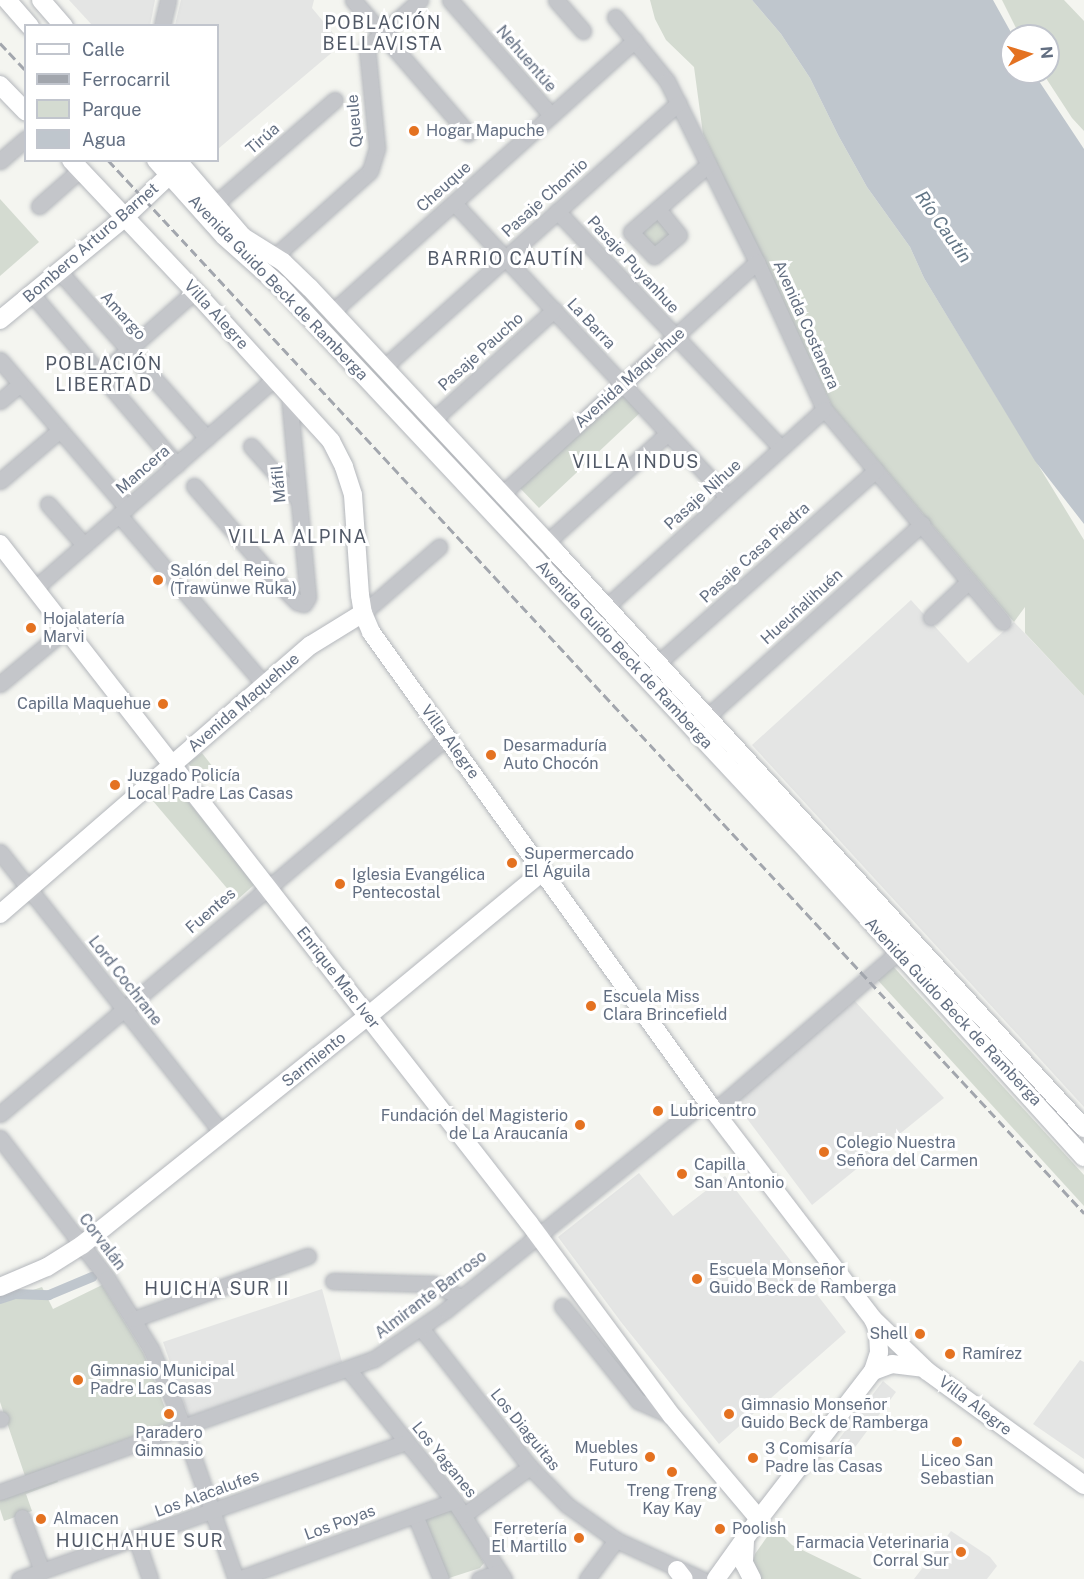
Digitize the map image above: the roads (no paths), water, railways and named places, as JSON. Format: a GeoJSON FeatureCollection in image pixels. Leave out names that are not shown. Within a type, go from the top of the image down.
{"type":"FeatureCollection","features":[{"type":"Feature","properties":{"kind":"main road"},"geometry":{"type":"LineString","coordinates":[[41,0],[61,24]]}},
{"type":"Feature","properties":{"kind":"main road"},"geometry":{"type":"LineString","coordinates":[[16,3],[29,24]]}},
{"type":"Feature","properties":{"kind":"main road"},"geometry":{"type":"LineString","coordinates":[[0,85],[24,110]]}},
{"type":"Feature","properties":{"kind":"main road","name":"Avenida Guido Beck de Ramberga"},"geometry":{"type":"LineString","coordinates":[[162,162],[176,167],[247,240],[291,268],[547,542],[658,663],[700,723],[898,952],[1084,1157]]}},
{"type":"Feature","properties":{"kind":"main road","name":"Villa Alegre"},"geometry":{"type":"LineString","coordinates":[[76,165],[195,291],[331,441],[349,481],[355,510],[358,578],[363,613],[371,632],[710,1105],[873,1319],[923,1368],[1084,1485]]}},
{"type":"Feature","properties":{"kind":"main road","name":"Avenida Guido Beck de Ramberga"},"geometry":{"type":"LineString","coordinates":[[176,167],[224,236],[279,285],[487,508],[899,927],[1084,1128]]}},
{"type":"Feature","properties":{"kind":"main road","name":"Bombero Arturo Barnet"},"geometry":{"type":"LineString","coordinates":[[0,320],[124,218],[176,167]]}},
{"type":"Feature","properties":{"kind":"main road"},"geometry":{"type":"LineString","coordinates":[[317,326],[332,312]]}},
{"type":"Feature","properties":{"kind":"main road"},"geometry":{"type":"LineString","coordinates":[[487,508],[502,494]]}},
{"type":"Feature","properties":{"kind":"main road","name":"Enrique Mac Iver"},"geometry":{"type":"LineString","coordinates":[[0,544],[538,1234],[672,1416],[759,1519]]}},
{"type":"Feature","properties":{"kind":"main road","name":"Avenida Maquehue"},"geometry":{"type":"LineString","coordinates":[[0,914],[264,684],[327,633],[363,613]]}},
{"type":"Feature","properties":{"kind":"main road","name":"Sarmiento"},"geometry":{"type":"LineString","coordinates":[[0,1287],[47,1267],[82,1245],[368,1016],[543,871]]}},
{"type":"Feature","properties":{"kind":"main road"},"geometry":{"type":"LineString","coordinates":[[899,927],[901,940],[898,952],[909,949],[922,952]]}},
{"type":"Feature","properties":{"kind":"main road","name":"Villa Alegre"},"geometry":{"type":"LineString","coordinates":[[873,1319],[878,1331],[879,1352],[873,1371]]}},
{"type":"Feature","properties":{"kind":"main road"},"geometry":{"type":"LineString","coordinates":[[716,1579],[759,1519],[873,1371],[892,1364],[923,1368]]}},
{"type":"Feature","properties":{"kind":"main road"},"geometry":{"type":"LineString","coordinates":[[745,1541],[745,1568],[752,1579]]}},
{"type":"Feature","properties":{"kind":"street"},"geometry":{"type":"LineString","coordinates":[[162,24],[168,0]]}},
{"type":"Feature","properties":{"kind":"street"},"geometry":{"type":"LineString","coordinates":[[353,0],[468,133]]}},
{"type":"Feature","properties":{"kind":"street","name":"Queule"},"geometry":{"type":"LineString","coordinates":[[275,256],[367,176],[373,165],[377,148],[367,46],[420,0]]}},
{"type":"Feature","properties":{"kind":"street","name":"Nehuentúe"},"geometry":{"type":"LineString","coordinates":[[450,0],[551,115]]}},
{"type":"Feature","properties":{"kind":"street"},"geometry":{"type":"LineString","coordinates":[[556,0],[583,31]]}},
{"type":"Feature","properties":{"kind":"street","name":"Avenida Costanera"},"geometry":{"type":"LineString","coordinates":[[615,17],[667,81],[758,262],[824,409],[1003,622]]}},
{"type":"Feature","properties":{"kind":"street","name":"Cheuque"},"geometry":{"type":"LineString","coordinates":[[332,312],[635,40]]}},
{"type":"Feature","properties":{"kind":"street","name":"Tirúa"},"geometry":{"type":"LineString","coordinates":[[214,204],[335,100]]}},
{"type":"Feature","properties":{"kind":"street","name":"Pasaje Chomio"},"geometry":{"type":"LineString","coordinates":[[383,368],[678,103]]}},
{"type":"Feature","properties":{"kind":"street"},"geometry":{"type":"LineString","coordinates":[[0,161],[24,140]]}},
{"type":"Feature","properties":{"kind":"street"},"geometry":{"type":"LineString","coordinates":[[658,209],[709,164]]}},
{"type":"Feature","properties":{"kind":"street"},"geometry":{"type":"LineString","coordinates":[[39,206],[76,165]]}},
{"type":"Feature","properties":{"kind":"street","name":"La Barra"},"geometry":{"type":"LineString","coordinates":[[454,202],[727,497]]}},
{"type":"Feature","properties":{"kind":"street","name":"Pasaje Puyanhue"},"geometry":{"type":"LineString","coordinates":[[557,211],[782,448]]}},
{"type":"Feature","properties":{"kind":"street","name":"Avenida Maquehue"},"geometry":{"type":"LineString","coordinates":[[502,494],[758,262]]}},
{"type":"Feature","properties":{"kind":"street","name":"Amargo"},"geometry":{"type":"LineString","coordinates":[[59,271],[207,438]]}},
{"type":"Feature","properties":{"kind":"street"},"geometry":{"type":"LineString","coordinates":[[100,375],[195,291]]}},
{"type":"Feature","properties":{"kind":"street"},"geometry":{"type":"LineString","coordinates":[[32,294],[177,465]]}},
{"type":"Feature","properties":{"kind":"street","name":"Pasaje Paucho"},"geometry":{"type":"LineString","coordinates":[[433,420],[554,310]]}},
{"type":"Feature","properties":{"kind":"street"},"geometry":{"type":"LineString","coordinates":[[0,360],[60,430],[264,684]]}},
{"type":"Feature","properties":{"kind":"street","name":"Mancera"},"geometry":{"type":"LineString","coordinates":[[34,589],[274,379]]}},
{"type":"Feature","properties":{"kind":"street"},"geometry":{"type":"LineString","coordinates":[[0,401],[20,384]]}},
{"type":"Feature","properties":{"kind":"street","name":"Máfil"},"geometry":{"type":"LineString","coordinates":[[281,586],[297,602],[304,604],[308,597],[289,396]]}},
{"type":"Feature","properties":{"kind":"street","name":"Pasaje Nihue"},"geometry":{"type":"LineString","coordinates":[[606,607],[824,409]]}},
{"type":"Feature","properties":{"kind":"street"},"geometry":{"type":"LineString","coordinates":[[0,481],[60,430]]}},
{"type":"Feature","properties":{"kind":"street"},"geometry":{"type":"LineString","coordinates":[[547,542],[668,433]]}},
{"type":"Feature","properties":{"kind":"street"},"geometry":{"type":"LineString","coordinates":[[251,446],[298,499]]}},
{"type":"Feature","properties":{"kind":"street","name":"Pasaje Casa Piedra"},"geometry":{"type":"LineString","coordinates":[[658,663],[876,470]]}},
{"type":"Feature","properties":{"kind":"street"},"geometry":{"type":"LineString","coordinates":[[194,486],[281,586],[305,571]]}},
{"type":"Feature","properties":{"kind":"street"},"geometry":{"type":"LineString","coordinates":[[48,504],[84,545]]}},
{"type":"Feature","properties":{"kind":"street","name":"Hueuñalihuén"},"geometry":{"type":"LineString","coordinates":[[700,723],[922,524]]}},
{"type":"Feature","properties":{"kind":"street","name":"Avenida Maquehue"},"geometry":{"type":"LineString","coordinates":[[363,613],[440,547]]}},
{"type":"Feature","properties":{"kind":"street"},"geometry":{"type":"LineString","coordinates":[[931,617],[969,581]]}},
{"type":"Feature","properties":{"kind":"street"},"geometry":{"type":"LineString","coordinates":[[0,684],[66,629]]}},
{"type":"Feature","properties":{"kind":"street","name":"Fuentes"},"geometry":{"type":"LineString","coordinates":[[0,1114],[447,737]]}},
{"type":"Feature","properties":{"kind":"street","name":"Lord Cochrane"},"geometry":{"type":"LineString","coordinates":[[0,852],[222,1133]]}},
{"type":"Feature","properties":{"kind":"street","name":"Almirante Barroso"},"geometry":{"type":"LineString","coordinates":[[0,1492],[183,1425],[348,1370],[383,1354],[421,1328],[538,1234],[710,1105],[898,952]]}},
{"type":"Feature","properties":{"kind":"street","name":"Corvalán"},"geometry":{"type":"LineString","coordinates":[[0,1138],[82,1245],[134,1319],[159,1365],[183,1425],[237,1579]]}},
{"type":"Feature","properties":{"kind":"street"},"geometry":{"type":"LineString","coordinates":[[134,1319],[308,1256]]}},
{"type":"Feature","properties":{"kind":"street"},"geometry":{"type":"LineString","coordinates":[[333,1281],[434,1284],[461,1297]]}},
{"type":"Feature","properties":{"kind":"street","name":"Enrique Mac Iver"},"geometry":{"type":"LineString","coordinates":[[562,1306],[638,1401],[672,1416]]}},
{"type":"Feature","properties":{"kind":"street","name":"Los Diaguitas"},"geometry":{"type":"LineString","coordinates":[[421,1328],[530,1467],[567,1505],[616,1540],[680,1574],[701,1579]]}},
{"type":"Feature","properties":{"kind":"street","name":"Los Yaganes"},"geometry":{"type":"LineString","coordinates":[[348,1370],[454,1501],[501,1576]]}},
{"type":"Feature","properties":{"kind":"street","name":"Los Alacalufes"},"geometry":{"type":"LineString","coordinates":[[19,1579],[406,1442]]}},
{"type":"Feature","properties":{"kind":"street"},"geometry":{"type":"LineString","coordinates":[[464,1515],[530,1467]]}},
{"type":"Feature","properties":{"kind":"street","name":"Los Poyas"},"geometry":{"type":"LineString","coordinates":[[237,1579],[454,1501]]}},
{"type":"Feature","properties":{"kind":"street"},"geometry":{"type":"LineString","coordinates":[[415,1515],[441,1579]]}},
{"type":"Feature","properties":{"kind":"street"},"geometry":{"type":"LineString","coordinates":[[22,1516],[42,1571]]}},
{"type":"Feature","properties":{"kind":"street"},"geometry":{"type":"LineString","coordinates":[[136,1538],[150,1579]]}},
{"type":"Feature","properties":{"kind":"street"},"geometry":{"type":"LineString","coordinates":[[587,1579],[616,1540]]}},
{"type":"Feature","properties":{"kind":"street"},"geometry":{"type":"LineString","coordinates":[[479,1579],[501,1576]]}},
{"type":"Feature","properties":{"kind":"water","name":"Río Cautín"},"geometry":{"type":"Polygon","coordinates":[[[752,0],[993,0],[1006,24],[1000,24],[1000,84],[1041,84],[1084,149],[1084,524],[1035,461],[924,278],[910,247],[867,187],[810,78],[781,34],[752,0]]]}},
{"type":"Feature","properties":{"kind":"waterway"},"geometry":{"type":"LineString","coordinates":[[0,1299],[15,1294],[49,1295],[92,1277]]}},
{"type":"Feature","properties":{"kind":"railway"},"geometry":{"type":"LineString","coordinates":[[0,43],[24,69]]}},
{"type":"Feature","properties":{"kind":"railway"},"geometry":{"type":"LineString","coordinates":[[110,162],[1084,1213]]}},
{"type":"Feature","properties":{"kind":"place","name":"Hogar Mapuche"},"geometry":{"type":"Point","coordinates":[414,131]}},
{"type":"Feature","properties":{"kind":"place","name":"Salón del Reino (Trawünwe Ruka)"},"geometry":{"type":"Point","coordinates":[158,580]}},
{"type":"Feature","properties":{"kind":"place","name":"Hojalatería Marvi"},"geometry":{"type":"Point","coordinates":[31,628]}},
{"type":"Feature","properties":{"kind":"place","name":"Capilla Maquehue"},"geometry":{"type":"Point","coordinates":[163,704]}},
{"type":"Feature","properties":{"kind":"place","name":"Desarmaduría Auto Chocón"},"geometry":{"type":"Point","coordinates":[491,755]}},
{"type":"Feature","properties":{"kind":"place","name":"Juzgado Policía Local Padre Las Casas"},"geometry":{"type":"Point","coordinates":[115,785]}},
{"type":"Feature","properties":{"kind":"place","name":"Supermercado El Águila"},"geometry":{"type":"Point","coordinates":[512,863]}},
{"type":"Feature","properties":{"kind":"place","name":"Iglesia Evangélica Pentecostal"},"geometry":{"type":"Point","coordinates":[340,884]}},
{"type":"Feature","properties":{"kind":"place","name":"Escuela Miss Clara Brincefield"},"geometry":{"type":"Point","coordinates":[591,1006]}},
{"type":"Feature","properties":{"kind":"place","name":"Lubricentro"},"geometry":{"type":"Point","coordinates":[658,1111]}},
{"type":"Feature","properties":{"kind":"place","name":"Fundación del Magisterio de La Araucanía"},"geometry":{"type":"Point","coordinates":[580,1125]}},
{"type":"Feature","properties":{"kind":"place","name":"Colegio Nuestra Señora del Carmen"},"geometry":{"type":"Point","coordinates":[824,1152]}},
{"type":"Feature","properties":{"kind":"place","name":"Capilla San Antonio"},"geometry":{"type":"Point","coordinates":[682,1174]}},
{"type":"Feature","properties":{"kind":"place","name":"Escuela Monseñor Guido Beck de Ramberga"},"geometry":{"type":"Point","coordinates":[697,1279]}},
{"type":"Feature","properties":{"kind":"place","name":"Shell"},"geometry":{"type":"Point","coordinates":[920,1334]}},
{"type":"Feature","properties":{"kind":"place","name":"Ramírez"},"geometry":{"type":"Point","coordinates":[950,1354]}},
{"type":"Feature","properties":{"kind":"place","name":"Gimnasio Municipal Padre Las Casas"},"geometry":{"type":"Point","coordinates":[78,1380]}},
{"type":"Feature","properties":{"kind":"place","name":"Paradero Gimnasio"},"geometry":{"type":"Point","coordinates":[169,1414]}},
{"type":"Feature","properties":{"kind":"place","name":"Gimnasio Monseñor Guido Beck de Ramberga"},"geometry":{"type":"Point","coordinates":[729,1414]}},
{"type":"Feature","properties":{"kind":"place","name":"Liceo San Sebastian"},"geometry":{"type":"Point","coordinates":[957,1442]}},
{"type":"Feature","properties":{"kind":"place","name":"Muebles Futuro"},"geometry":{"type":"Point","coordinates":[650,1457]}},
{"type":"Feature","properties":{"kind":"place","name":"3 Comisaría Padre las Casas"},"geometry":{"type":"Point","coordinates":[753,1458]}},
{"type":"Feature","properties":{"kind":"place","name":"Treng Treng Kay Kay"},"geometry":{"type":"Point","coordinates":[672,1472]}},
{"type":"Feature","properties":{"kind":"place","name":"Almacen"},"geometry":{"type":"Point","coordinates":[41,1519]}},
{"type":"Feature","properties":{"kind":"place","name":"Poolish"},"geometry":{"type":"Point","coordinates":[720,1529]}},
{"type":"Feature","properties":{"kind":"place","name":"Ferretería El Martillo"},"geometry":{"type":"Point","coordinates":[579,1538]}},
{"type":"Feature","properties":{"kind":"place","name":"Farmacia Veterinaria Corral Sur"},"geometry":{"type":"Point","coordinates":[961,1552]}},
{"type":"Feature","properties":{"kind":"district","name":"POBLACIÓN BELLAVISTA"},"geometry":{"type":"Point","coordinates":[383,34]}},
{"type":"Feature","properties":{"kind":"district","name":"BARRIO CAUTÍN"},"geometry":{"type":"Point","coordinates":[506,259]}},
{"type":"Feature","properties":{"kind":"district","name":"POBLACIÓN LIBERTAD"},"geometry":{"type":"Point","coordinates":[104,376]}},
{"type":"Feature","properties":{"kind":"district","name":"VILLA INDUS"},"geometry":{"type":"Point","coordinates":[636,462]}},
{"type":"Feature","properties":{"kind":"district","name":"VILLA ALPINA"},"geometry":{"type":"Point","coordinates":[298,537]}},
{"type":"Feature","properties":{"kind":"district","name":"HUICHA SUR II"},"geometry":{"type":"Point","coordinates":[217,1289]}},
{"type":"Feature","properties":{"kind":"district","name":"HUICHAHUE SUR"},"geometry":{"type":"Point","coordinates":[140,1541]}}]}
